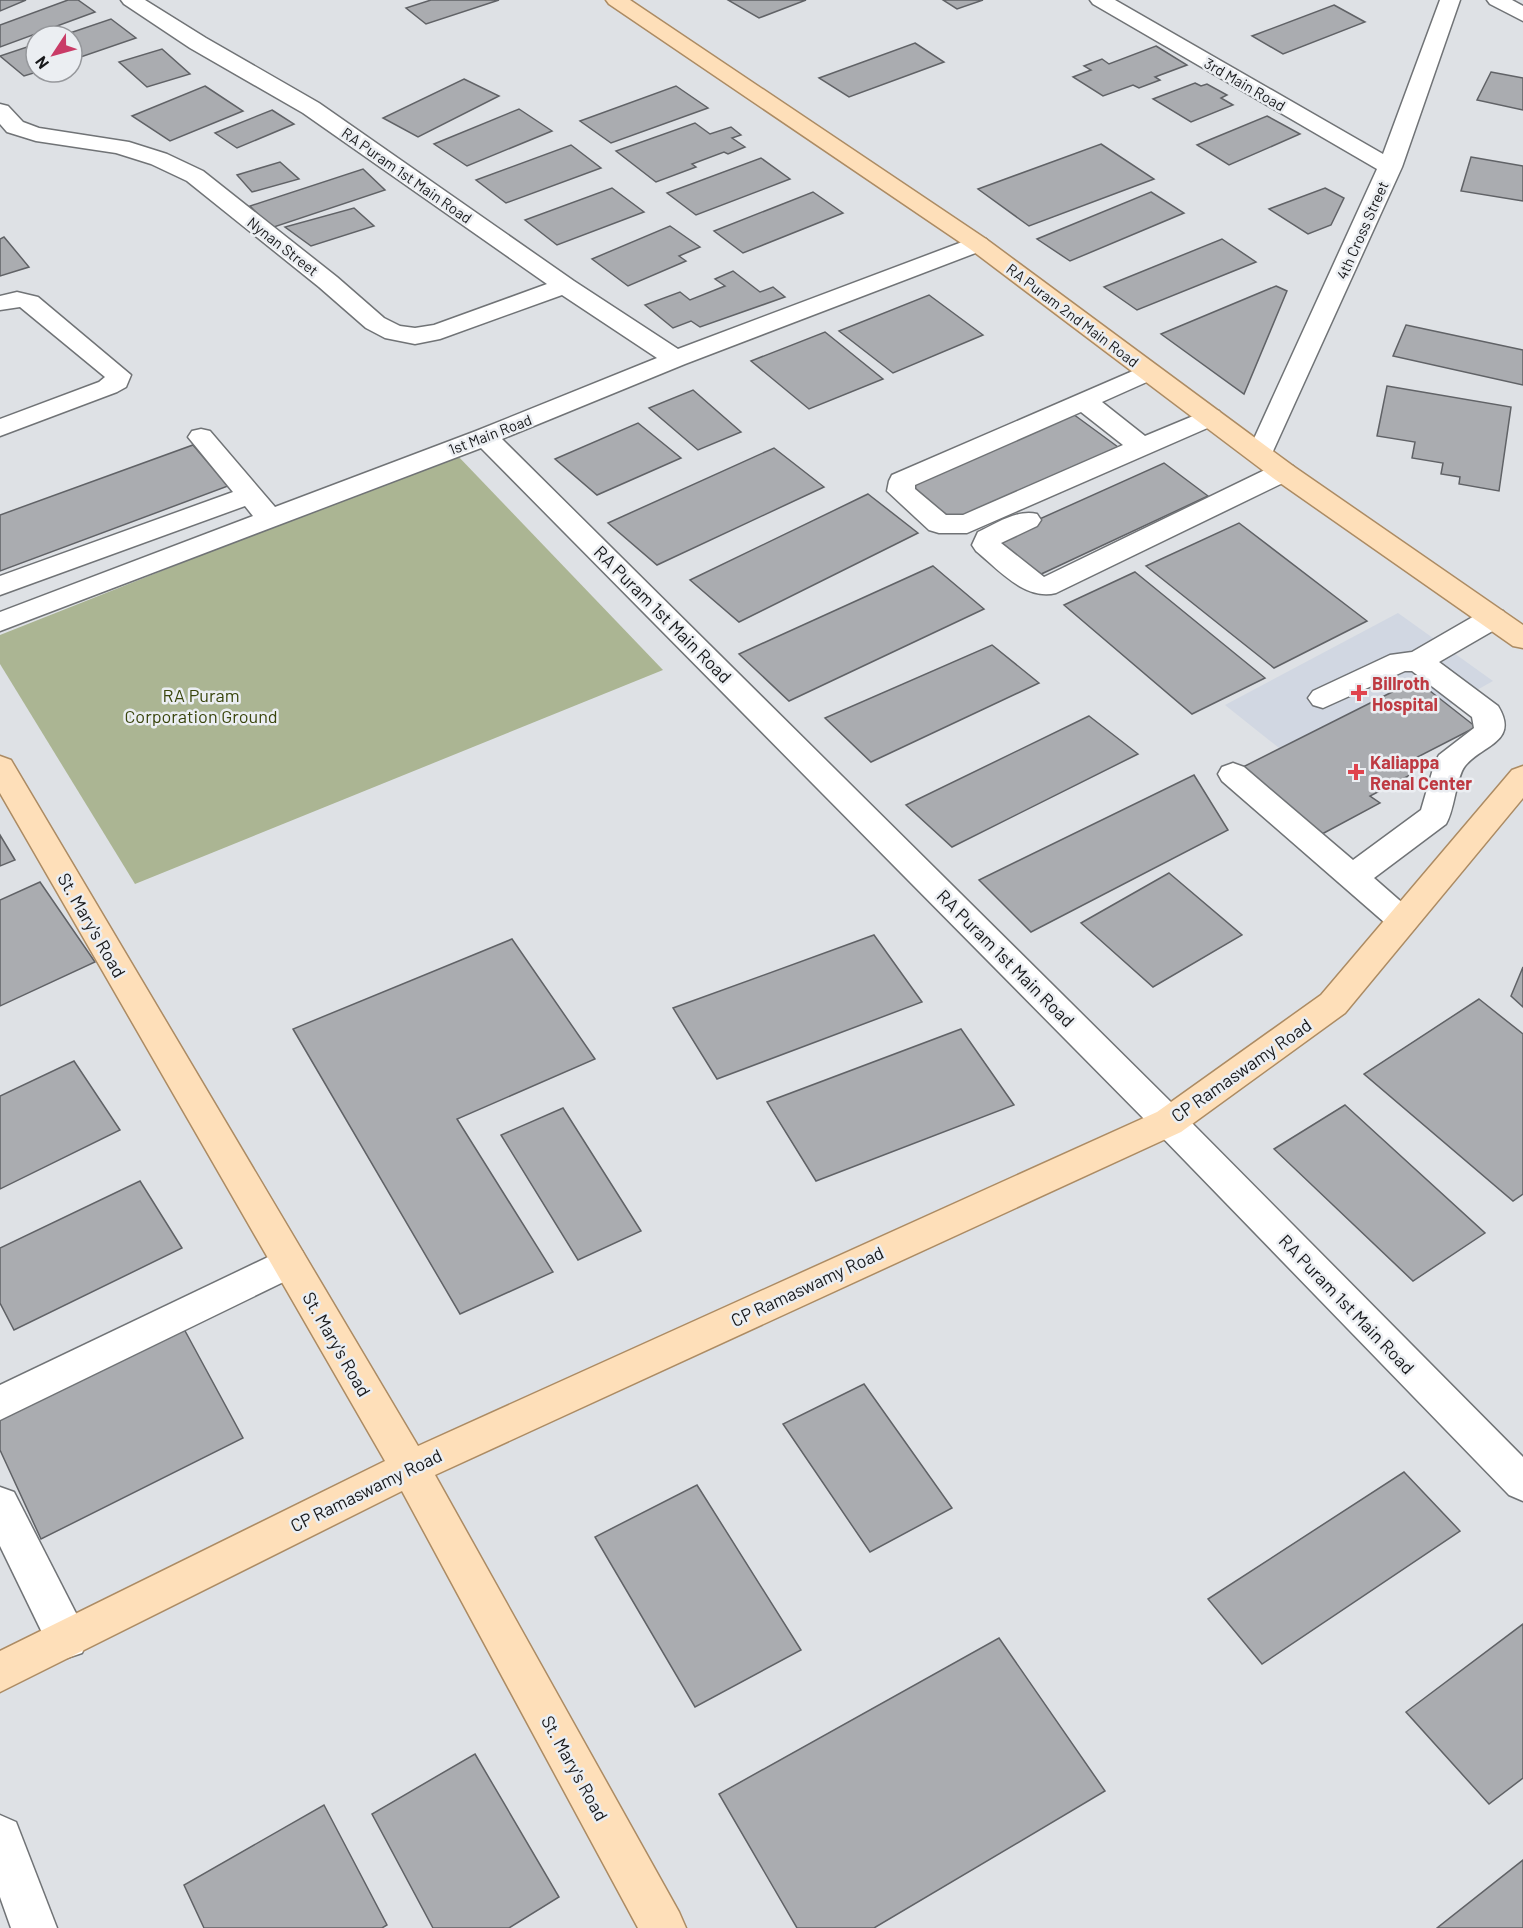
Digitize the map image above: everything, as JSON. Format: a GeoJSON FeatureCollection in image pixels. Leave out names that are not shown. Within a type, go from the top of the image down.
{"type":"FeatureCollection","features":[{"type":"Feature","properties":{"kind":"main road","name":"RA Puram 2nd Main Road"},"geometry":{"type":"LineString","coordinates":[[616,0],[978,244],[1283,472],[1523,639]]}},
{"type":"Feature","properties":{"kind":"main road","name":"St. Mary's Road"},"geometry":{"type":"LineString","coordinates":[[0,767],[410,1468],[663,1928]]}},
{"type":"Feature","properties":{"kind":"main road","name":"CP Ramaswamy Road"},"geometry":{"type":"LineString","coordinates":[[0,1672],[410,1468],[1169,1122],[1333,1004],[1523,777]]}},
{"type":"Feature","properties":{"kind":"street","name":"RA Puram 1st Main Road"},"geometry":{"type":"LineString","coordinates":[[131,0],[198,43],[311,108],[565,286],[676,359]]}},
{"type":"Feature","properties":{"kind":"street","name":"3rd Main Road"},"geometry":{"type":"LineString","coordinates":[[1100,0],[1390,167]]}},
{"type":"Feature","properties":{"kind":"street","name":"4th Cross Street"},"geometry":{"type":"LineString","coordinates":[[1260,454],[1390,167],[1450,0]]}},
{"type":"Feature","properties":{"kind":"street"},"geometry":{"type":"LineString","coordinates":[[1497,0],[1523,15]]}},
{"type":"Feature","properties":{"kind":"street","name":"Nynan Street"},"geometry":{"type":"LineString","coordinates":[[5,123],[36,134],[121,147],[159,159],[195,176],[328,282],[375,323],[394,333],[415,336],[440,332],[565,286]]}},
{"type":"Feature","properties":{"kind":"street","name":"1st Main Road"},"geometry":{"type":"LineString","coordinates":[[0,622],[485,437],[676,359],[978,244]]}},
{"type":"Feature","properties":{"kind":"street"},"geometry":{"type":"LineString","coordinates":[[0,303],[17,299],[28,302],[118,375],[117,382],[108,387],[0,428]]}},
{"type":"Feature","properties":{"kind":"street"},"geometry":{"type":"LineString","coordinates":[[1149,372],[902,481],[901,491],[939,524],[954,526],[967,524],[1142,447],[1215,422]]}},
{"type":"Feature","properties":{"kind":"street"},"geometry":{"type":"LineString","coordinates":[[1084,401],[1142,447]]}},
{"type":"Feature","properties":{"kind":"street"},"geometry":{"type":"LineString","coordinates":[[1215,422],[1168,454],[988,538],[986,545],[1035,584],[1046,587],[1283,472]]}},
{"type":"Feature","properties":{"kind":"street"},"geometry":{"type":"LineString","coordinates":[[201,437],[269,519]]}},
{"type":"Feature","properties":{"kind":"street","name":"RA Puram 1st Main Road"},"geometry":{"type":"LineString","coordinates":[[485,437],[1169,1122],[1523,1483]]}},
{"type":"Feature","properties":{"kind":"street"},"geometry":{"type":"LineString","coordinates":[[0,586],[250,495]]}},
{"type":"Feature","properties":{"kind":"street"},"geometry":{"type":"LineString","coordinates":[[1323,698],[1400,662],[1418,661],[1493,618]]}},
{"type":"Feature","properties":{"kind":"street"},"geometry":{"type":"LineString","coordinates":[[1353,877],[1435,816],[1450,762],[1489,732],[1487,712],[1418,661]]}},
{"type":"Feature","properties":{"kind":"street"},"geometry":{"type":"LineString","coordinates":[[1233,774],[1403,921]]}},
{"type":"Feature","properties":{"kind":"street"},"geometry":{"type":"LineString","coordinates":[[0,1402],[289,1262]]}},
{"type":"Feature","properties":{"kind":"street"},"geometry":{"type":"LineString","coordinates":[[0,1505],[67,1639]]}},
{"type":"Feature","properties":{"kind":"street"},"geometry":{"type":"LineString","coordinates":[[0,1837],[34,1928]]}},
{"type":"Feature","properties":{"kind":"shaded area","name":"Billroth Hospital"},"geometry":{"type":"Polygon","coordinates":[[[1398,613],[1493,681],[1318,779],[1225,705],[1398,613]]]}},
{"type":"Feature","properties":{"kind":"green space","name":"RA Puram Corporation Ground"},"geometry":{"type":"Polygon","coordinates":[[[456,454],[663,670],[135,884],[0,664],[0,635],[456,454]]]}},
{"type":"Feature","properties":{"kind":"building"},"geometry":{"type":"Polygon","coordinates":[[[0,0],[26,0],[0,11],[0,0]]]}},
{"type":"Feature","properties":{"kind":"building"},"geometry":{"type":"Polygon","coordinates":[[[68,0],[78,0],[95,12],[62,24],[24,24],[24,38],[0,47],[0,25],[68,0]]]}},
{"type":"Feature","properties":{"kind":"building"},"geometry":{"type":"Polygon","coordinates":[[[431,0],[499,0],[426,24],[406,8],[431,0]]]}},
{"type":"Feature","properties":{"kind":"building"},"geometry":{"type":"Polygon","coordinates":[[[728,0],[806,0],[759,18],[728,0]]]}},
{"type":"Feature","properties":{"kind":"building"},"geometry":{"type":"Polygon","coordinates":[[[943,0],[983,0],[957,9],[943,0]]]}},
{"type":"Feature","properties":{"kind":"building"},"geometry":{"type":"Polygon","coordinates":[[[1334,5],[1365,22],[1283,54],[1252,36],[1334,5]]]}},
{"type":"Feature","properties":{"kind":"building"},"geometry":{"type":"Polygon","coordinates":[[[111,19],[136,38],[84,56],[84,28],[111,19]]]}},
{"type":"Feature","properties":{"kind":"building"},"geometry":{"type":"Polygon","coordinates":[[[915,43],[944,62],[849,97],[819,78],[915,43]]]}},
{"type":"Feature","properties":{"kind":"building"},"geometry":{"type":"Polygon","coordinates":[[[1156,46],[1187,65],[1155,77],[1160,80],[1139,88],[1133,85],[1103,96],[1073,77],[1091,70],[1084,66],[1102,59],[1109,64],[1156,46]]]}},
{"type":"Feature","properties":{"kind":"building"},"geometry":{"type":"Polygon","coordinates":[[[24,48],[24,76],[0,56],[24,48]]]}},
{"type":"Feature","properties":{"kind":"building"},"geometry":{"type":"Polygon","coordinates":[[[162,49],[190,74],[147,87],[119,62],[162,49]]]}},
{"type":"Feature","properties":{"kind":"building"},"geometry":{"type":"Polygon","coordinates":[[[1491,72],[1523,78],[1523,110],[1477,100],[1491,72]]]}},
{"type":"Feature","properties":{"kind":"building"},"geometry":{"type":"Polygon","coordinates":[[[464,79],[499,96],[418,137],[383,118],[464,79]]]}},
{"type":"Feature","properties":{"kind":"building"},"geometry":{"type":"Polygon","coordinates":[[[1195,83],[1201,86],[1207,84],[1227,95],[1221,98],[1233,105],[1191,122],[1153,99],[1195,83]]]}},
{"type":"Feature","properties":{"kind":"building"},"geometry":{"type":"Polygon","coordinates":[[[205,86],[243,111],[170,141],[132,116],[205,86]]]}},
{"type":"Feature","properties":{"kind":"building"},"geometry":{"type":"Polygon","coordinates":[[[676,86],[708,108],[611,143],[580,121],[676,86]]]}},
{"type":"Feature","properties":{"kind":"building"},"geometry":{"type":"Polygon","coordinates":[[[519,109],[552,131],[467,166],[434,144],[519,109]]]}},
{"type":"Feature","properties":{"kind":"building"},"geometry":{"type":"Polygon","coordinates":[[[272,110],[294,124],[237,148],[215,133],[272,110]]]}},
{"type":"Feature","properties":{"kind":"building"},"geometry":{"type":"Polygon","coordinates":[[[1267,116],[1300,134],[1229,165],[1197,145],[1267,116]]]}},
{"type":"Feature","properties":{"kind":"building"},"geometry":{"type":"Polygon","coordinates":[[[695,123],[710,134],[731,127],[741,135],[732,138],[745,147],[692,164],[696,167],[656,182],[616,151],[695,123]]]}},
{"type":"Feature","properties":{"kind":"building"},"geometry":{"type":"Polygon","coordinates":[[[1101,144],[1154,179],[1029,226],[978,189],[1101,144]]]}},
{"type":"Feature","properties":{"kind":"building"},"geometry":{"type":"Polygon","coordinates":[[[571,145],[601,168],[506,203],[476,180],[571,145]]]}},
{"type":"Feature","properties":{"kind":"building"},"geometry":{"type":"Polygon","coordinates":[[[1471,157],[1523,166],[1523,201],[1461,191],[1471,157]]]}},
{"type":"Feature","properties":{"kind":"building"},"geometry":{"type":"Polygon","coordinates":[[[761,158],[790,179],[696,215],[667,193],[761,158]]]}},
{"type":"Feature","properties":{"kind":"building"},"geometry":{"type":"Polygon","coordinates":[[[280,162],[299,179],[252,192],[237,175],[280,162]]]}},
{"type":"Feature","properties":{"kind":"building"},"geometry":{"type":"Polygon","coordinates":[[[363,169],[385,190],[271,228],[250,206],[363,169]]]}},
{"type":"Feature","properties":{"kind":"building"},"geometry":{"type":"Polygon","coordinates":[[[612,188],[644,212],[557,245],[525,220],[612,188]]]}},
{"type":"Feature","properties":{"kind":"building"},"geometry":{"type":"Polygon","coordinates":[[[1325,188],[1344,198],[1331,225],[1308,234],[1269,209],[1325,188]]]}},
{"type":"Feature","properties":{"kind":"building"},"geometry":{"type":"Polygon","coordinates":[[[813,192],[843,213],[743,253],[714,231],[813,192]]]}},
{"type":"Feature","properties":{"kind":"building"},"geometry":{"type":"Polygon","coordinates":[[[1151,192],[1184,213],[1070,261],[1037,239],[1151,192]]]}},
{"type":"Feature","properties":{"kind":"building"},"geometry":{"type":"Polygon","coordinates":[[[354,208],[374,226],[311,246],[285,227],[354,208]]]}},
{"type":"Feature","properties":{"kind":"building"},"geometry":{"type":"Polygon","coordinates":[[[670,226],[700,247],[679,256],[686,261],[628,286],[592,259],[670,226]]]}},
{"type":"Feature","properties":{"kind":"building"},"geometry":{"type":"Polygon","coordinates":[[[4,237],[29,267],[0,276],[0,239],[4,237]]]}},
{"type":"Feature","properties":{"kind":"building"},"geometry":{"type":"Polygon","coordinates":[[[1222,239],[1256,262],[1137,310],[1104,287],[1222,239]]]}},
{"type":"Feature","properties":{"kind":"building"},"geometry":{"type":"Polygon","coordinates":[[[733,271],[760,292],[773,287],[785,297],[700,327],[691,321],[673,328],[645,305],[680,292],[690,300],[725,286],[715,279],[733,271]]]}},
{"type":"Feature","properties":{"kind":"building"},"geometry":{"type":"Polygon","coordinates":[[[1276,286],[1287,291],[1244,394],[1161,334],[1276,286]]]}},
{"type":"Feature","properties":{"kind":"building"},"geometry":{"type":"Polygon","coordinates":[[[929,295],[983,335],[893,373],[839,331],[929,295]]]}},
{"type":"Feature","properties":{"kind":"building"},"geometry":{"type":"Polygon","coordinates":[[[1406,325],[1523,350],[1523,385],[1393,356],[1406,325]]]}},
{"type":"Feature","properties":{"kind":"building"},"geometry":{"type":"Polygon","coordinates":[[[825,332],[883,379],[809,409],[751,361],[825,332]]]}},
{"type":"Feature","properties":{"kind":"building"},"geometry":{"type":"Polygon","coordinates":[[[1387,386],[1511,407],[1499,491],[1459,484],[1460,477],[1441,474],[1443,463],[1412,458],[1415,442],[1377,436],[1387,386]]]}},
{"type":"Feature","properties":{"kind":"building"},"geometry":{"type":"Polygon","coordinates":[[[693,390],[741,432],[698,450],[649,408],[693,390]]]}},
{"type":"Feature","properties":{"kind":"building"},"geometry":{"type":"Polygon","coordinates":[[[1073,414],[1118,447],[950,523],[906,486],[1073,414]]]}},
{"type":"Feature","properties":{"kind":"building"},"geometry":{"type":"Polygon","coordinates":[[[638,423],[681,458],[597,495],[555,459],[638,423]]]}},
{"type":"Feature","properties":{"kind":"building"},"geometry":{"type":"Polygon","coordinates":[[[193,445],[228,486],[0,571],[0,515],[193,445]]]}},
{"type":"Feature","properties":{"kind":"building"},"geometry":{"type":"Polygon","coordinates":[[[774,448],[824,487],[657,565],[608,523],[774,448]]]}},
{"type":"Feature","properties":{"kind":"building"},"geometry":{"type":"Polygon","coordinates":[[[1164,463],[1208,496],[1037,576],[993,540],[1164,463]]]}},
{"type":"Feature","properties":{"kind":"building"},"geometry":{"type":"Polygon","coordinates":[[[868,494],[918,533],[739,622],[690,580],[868,494]]]}},
{"type":"Feature","properties":{"kind":"building"},"geometry":{"type":"Polygon","coordinates":[[[1239,523],[1367,621],[1274,668],[1146,566],[1239,523]]]}},
{"type":"Feature","properties":{"kind":"building"},"geometry":{"type":"Polygon","coordinates":[[[933,566],[984,609],[789,701],[739,654],[933,566]]]}},
{"type":"Feature","properties":{"kind":"building"},"geometry":{"type":"Polygon","coordinates":[[[1135,572],[1265,678],[1192,714],[1064,605],[1135,572]]]}},
{"type":"Feature","properties":{"kind":"building"},"geometry":{"type":"Polygon","coordinates":[[[992,645],[1039,683],[871,762],[825,718],[992,645]]]}},
{"type":"Feature","properties":{"kind":"building"},"geometry":{"type":"Polygon","coordinates":[[[1416,680],[1476,727],[1402,765],[1412,774],[1370,796],[1380,803],[1322,834],[1243,767],[1416,680]]]}},
{"type":"Feature","properties":{"kind":"building"},"geometry":{"type":"Polygon","coordinates":[[[1089,716],[1138,754],[952,847],[906,805],[1089,716]]]}},
{"type":"Feature","properties":{"kind":"building"},"geometry":{"type":"Polygon","coordinates":[[[1194,775],[1228,830],[1031,932],[979,880],[1194,775]]]}},
{"type":"Feature","properties":{"kind":"building"},"geometry":{"type":"Polygon","coordinates":[[[0,835],[15,860],[0,866],[0,835]]]}},
{"type":"Feature","properties":{"kind":"building"},"geometry":{"type":"Polygon","coordinates":[[[1169,873],[1242,935],[1153,987],[1081,923],[1169,873]]]}},
{"type":"Feature","properties":{"kind":"building"},"geometry":{"type":"Polygon","coordinates":[[[40,882],[95,962],[0,1006],[0,900],[40,882]]]}},
{"type":"Feature","properties":{"kind":"building"},"geometry":{"type":"Polygon","coordinates":[[[874,935],[922,1002],[717,1079],[673,1008],[874,935]]]}},
{"type":"Feature","properties":{"kind":"building"},"geometry":{"type":"Polygon","coordinates":[[[512,939],[595,1059],[457,1119],[553,1272],[460,1314],[293,1029],[512,939]]]}},
{"type":"Feature","properties":{"kind":"building"},"geometry":{"type":"Polygon","coordinates":[[[1523,967],[1523,1007],[1511,996],[1523,967]]]}},
{"type":"Feature","properties":{"kind":"building"},"geometry":{"type":"Polygon","coordinates":[[[1479,999],[1523,1034],[1523,1194],[1513,1201],[1364,1074],[1479,999]]]}},
{"type":"Feature","properties":{"kind":"building"},"geometry":{"type":"Polygon","coordinates":[[[961,1029],[1014,1105],[816,1181],[767,1102],[961,1029]]]}},
{"type":"Feature","properties":{"kind":"building"},"geometry":{"type":"Polygon","coordinates":[[[74,1061],[120,1130],[0,1189],[0,1096],[74,1061]]]}},
{"type":"Feature","properties":{"kind":"building"},"geometry":{"type":"Polygon","coordinates":[[[1345,1105],[1485,1233],[1413,1281],[1274,1149],[1345,1105]]]}},
{"type":"Feature","properties":{"kind":"building"},"geometry":{"type":"Polygon","coordinates":[[[563,1108],[641,1231],[578,1260],[501,1135],[563,1108]]]}},
{"type":"Feature","properties":{"kind":"building"},"geometry":{"type":"Polygon","coordinates":[[[140,1181],[182,1248],[14,1330],[0,1303],[0,1248],[140,1181]]]}},
{"type":"Feature","properties":{"kind":"building"},"geometry":{"type":"Polygon","coordinates":[[[184,1329],[243,1438],[41,1539],[0,1450],[0,1417],[184,1329]]]}},
{"type":"Feature","properties":{"kind":"building"},"geometry":{"type":"Polygon","coordinates":[[[864,1384],[952,1508],[870,1552],[783,1424],[864,1384]]]}},
{"type":"Feature","properties":{"kind":"building"},"geometry":{"type":"Polygon","coordinates":[[[1404,1472],[1460,1531],[1262,1664],[1208,1599],[1404,1472]]]}},
{"type":"Feature","properties":{"kind":"building"},"geometry":{"type":"Polygon","coordinates":[[[697,1485],[801,1650],[695,1707],[595,1537],[697,1485]]]}},
{"type":"Feature","properties":{"kind":"building"},"geometry":{"type":"Polygon","coordinates":[[[1523,1624],[1523,1778],[1489,1804],[1406,1712],[1523,1624]]]}},
{"type":"Feature","properties":{"kind":"building"},"geometry":{"type":"Polygon","coordinates":[[[999,1638],[1105,1791],[874,1928],[797,1928],[719,1794],[999,1638]]]}},
{"type":"Feature","properties":{"kind":"building"},"geometry":{"type":"Polygon","coordinates":[[[475,1754],[559,1897],[509,1928],[433,1928],[372,1814],[475,1754]]]}},
{"type":"Feature","properties":{"kind":"building"},"geometry":{"type":"Polygon","coordinates":[[[324,1805],[387,1925],[382,1928],[204,1928],[184,1885],[324,1805]]]}},
{"type":"Feature","properties":{"kind":"building"},"geometry":{"type":"Polygon","coordinates":[[[1523,1860],[1523,1928],[1437,1928],[1523,1860]]]}},
{"type":"Feature","properties":{"kind":"place","name":"Billroth Hospital"},"geometry":{"type":"Point","coordinates":[1359,693]}},
{"type":"Feature","properties":{"kind":"place","name":"Kaliappa Renal Center"},"geometry":{"type":"Point","coordinates":[1356,772]}}]}
